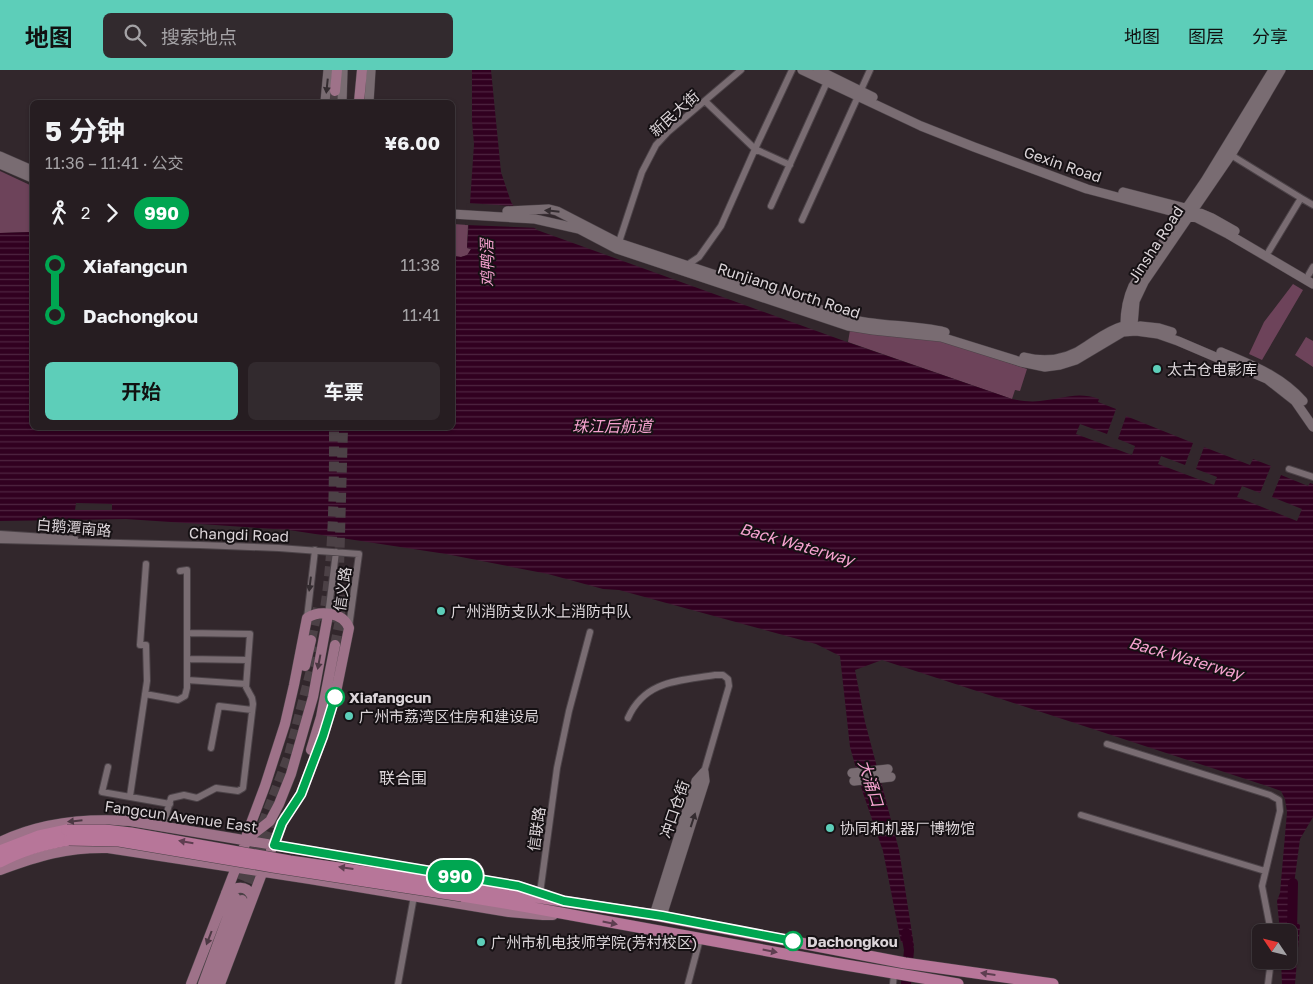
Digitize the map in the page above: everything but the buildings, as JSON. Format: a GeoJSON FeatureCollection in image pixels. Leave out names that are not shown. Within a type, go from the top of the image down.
{"type":"FeatureCollection","features":[{"type":"Feature","properties":{"kind":"highway","name":"Fangcun Avenue East"},"geometry":{"type":"LineString","coordinates":[[0,851],[39,836],[68,835],[105,830],[124,832],[463,891],[562,914],[905,978],[958,984]]}},
{"type":"Feature","properties":{"kind":"highway","name":"Fangcun Avenue East"},"geometry":{"type":"LineString","coordinates":[[0,862],[68,835]]}},
{"type":"Feature","properties":{"kind":"highway","name":"Fangcun Avenue East"},"geometry":{"type":"LineString","coordinates":[[463,891],[564,901],[658,916],[909,963],[1053,984]]}},
{"type":"Feature","properties":{"kind":"main road"},"geometry":{"type":"LineString","coordinates":[[325,100],[328,70]]}},
{"type":"Feature","properties":{"kind":"main road"},"geometry":{"type":"LineString","coordinates":[[335,91],[337,70]]}},
{"type":"Feature","properties":{"kind":"main road"},"geometry":{"type":"LineString","coordinates":[[342,70],[342,100]]}},
{"type":"Feature","properties":{"kind":"main road"},"geometry":{"type":"LineString","coordinates":[[359,100],[362,70]]}},
{"type":"Feature","properties":{"kind":"main road"},"geometry":{"type":"LineString","coordinates":[[369,100],[371,70]]}},
{"type":"Feature","properties":{"kind":"main road","name":"Gexin Road"},"geometry":{"type":"LineString","coordinates":[[802,70],[936,127],[1061,174],[1212,218],[1312,273]]}},
{"type":"Feature","properties":{"kind":"main road","name":"Gexin Road"},"geometry":{"type":"LineString","coordinates":[[818,70],[859,94]]}},
{"type":"Feature","properties":{"kind":"main road","name":"Jinsha Road"},"geometry":{"type":"LineString","coordinates":[[1130,327],[1138,293],[1273,70]]}},
{"type":"Feature","properties":{"kind":"main road","name":"Jinsha Road"},"geometry":{"type":"LineString","coordinates":[[1188,212],[1231,155],[1281,70]]}},
{"type":"Feature","properties":{"kind":"main road"},"geometry":{"type":"LineString","coordinates":[[0,156],[30,169]]}},
{"type":"Feature","properties":{"kind":"main road"},"geometry":{"type":"LineString","coordinates":[[0,164],[30,177]]}},
{"type":"Feature","properties":{"kind":"main road"},"geometry":{"type":"LineString","coordinates":[[455,208],[514,212],[549,209],[557,211],[614,244]]}},
{"type":"Feature","properties":{"kind":"main road","name":"Gexin Road"},"geometry":{"type":"LineString","coordinates":[[1188,212],[1313,284]]}},
{"type":"Feature","properties":{"kind":"main road"},"geometry":{"type":"LineString","coordinates":[[455,214],[541,220],[559,226],[579,229],[614,244]]}},
{"type":"Feature","properties":{"kind":"main road","name":"Runjiang North Road"},"geometry":{"type":"LineString","coordinates":[[614,244],[687,265],[846,318],[874,325],[944,331],[1040,360],[1055,359],[1074,354],[1112,330],[1130,327]]}},
{"type":"Feature","properties":{"kind":"main road","name":"Runjiang North Road"},"geometry":{"type":"LineString","coordinates":[[614,244],[848,326],[941,337],[1036,366],[1060,365],[1076,360],[1130,327]]}},
{"type":"Feature","properties":{"kind":"main road"},"geometry":{"type":"LineString","coordinates":[[1130,327],[1152,327],[1166,330],[1252,364],[1293,391],[1313,416]]}},
{"type":"Feature","properties":{"kind":"main road"},"geometry":{"type":"LineString","coordinates":[[1130,327],[1169,337],[1267,379],[1295,401],[1313,427]]}},
{"type":"Feature","properties":{"kind":"main road"},"geometry":{"type":"LineString","coordinates":[[247,839],[247,834],[277,751],[290,707],[306,618],[315,614],[328,614],[343,619],[349,628],[335,697],[323,736],[301,794],[282,823]]}},
{"type":"Feature","properties":{"kind":"main road"},"geometry":{"type":"LineString","coordinates":[[247,839],[270,821],[290,779],[312,697],[328,614]]}},
{"type":"Feature","properties":{"kind":"main road"},"geometry":{"type":"LineString","coordinates":[[212,984],[234,897],[235,868],[288,736],[311,640]]}},
{"type":"Feature","properties":{"kind":"main road"},"geometry":{"type":"LineString","coordinates":[[220,984],[252,896],[315,739],[335,645]]}},
{"type":"Feature","properties":{"kind":"main road","name":"冲口仓街"},"geometry":{"type":"LineString","coordinates":[[658,916],[706,781],[704,772]]}},
{"type":"Feature","properties":{"kind":"main road"},"geometry":{"type":"LineString","coordinates":[[853,777],[889,773]]}},
{"type":"Feature","properties":{"kind":"main road","name":"Fangcun Avenue East"},"geometry":{"type":"LineString","coordinates":[[0,842],[21,833],[46,826],[88,819],[130,821],[247,839],[324,854],[518,886],[564,901]]}},
{"type":"Feature","properties":{"kind":"main road","name":"Fangcun Avenue East"},"geometry":{"type":"LineString","coordinates":[[0,870],[49,853],[94,848],[121,850],[526,914],[562,914]]}},
{"type":"Feature","properties":{"kind":"main road"},"geometry":{"type":"LineString","coordinates":[[320,881],[324,854]]}},
{"type":"Feature","properties":{"kind":"main road"},"geometry":{"type":"LineString","coordinates":[[203,984],[234,897],[234,888],[240,887],[250,892],[252,896]]}},
{"type":"Feature","properties":{"kind":"main road"},"geometry":{"type":"LineString","coordinates":[[191,984],[234,897]]}},
{"type":"Feature","properties":{"kind":"street","name":"新民大街"},"geometry":{"type":"LineString","coordinates":[[614,244],[642,172],[656,145],[741,70]]}},
{"type":"Feature","properties":{"kind":"street"},"geometry":{"type":"LineString","coordinates":[[687,265],[699,257],[721,226],[792,70]]}},
{"type":"Feature","properties":{"kind":"street"},"geometry":{"type":"LineString","coordinates":[[802,220],[870,70]]}},
{"type":"Feature","properties":{"kind":"street"},"geometry":{"type":"LineString","coordinates":[[771,206],[827,82]]}},
{"type":"Feature","properties":{"kind":"street"},"geometry":{"type":"LineString","coordinates":[[705,101],[755,149],[790,165]]}},
{"type":"Feature","properties":{"kind":"street"},"geometry":{"type":"LineString","coordinates":[[1231,155],[1313,205]]}},
{"type":"Feature","properties":{"kind":"street"},"geometry":{"type":"LineString","coordinates":[[1269,251],[1301,198]]}},
{"type":"Feature","properties":{"kind":"street"},"geometry":{"type":"LineString","coordinates":[[1289,469],[1313,477]]}},
{"type":"Feature","properties":{"kind":"street","name":"白鹅潭南路"},"geometry":{"type":"LineString","coordinates":[[0,534],[87,539],[118,544]]}},
{"type":"Feature","properties":{"kind":"street","name":"白鹅潭南路"},"geometry":{"type":"LineString","coordinates":[[0,540],[118,544]]}},
{"type":"Feature","properties":{"kind":"street","name":"Changdi Road"},"geometry":{"type":"LineString","coordinates":[[118,544],[208,545],[359,554]]}},
{"type":"Feature","properties":{"kind":"street"},"geometry":{"type":"LineString","coordinates":[[306,618],[314,550]]}},
{"type":"Feature","properties":{"kind":"street"},"geometry":{"type":"LineString","coordinates":[[328,614],[336,552]]}},
{"type":"Feature","properties":{"kind":"street","name":"信义路"},"geometry":{"type":"LineString","coordinates":[[349,628],[359,554]]}},
{"type":"Feature","properties":{"kind":"street"},"geometry":{"type":"LineString","coordinates":[[130,796],[147,681],[146,645],[140,645],[146,564]]}},
{"type":"Feature","properties":{"kind":"street"},"geometry":{"type":"LineString","coordinates":[[145,694],[182,699],[185,696],[187,680],[187,570],[180,571]]}},
{"type":"Feature","properties":{"kind":"street","name":"信联路"},"geometry":{"type":"LineString","coordinates":[[540,893],[557,768],[569,711],[590,632]]}},
{"type":"Feature","properties":{"kind":"street"},"geometry":{"type":"LineString","coordinates":[[163,826],[171,798],[184,795],[197,798],[216,788],[238,791],[243,788],[252,710],[252,698],[246,687],[250,634],[187,633]]}},
{"type":"Feature","properties":{"kind":"street"},"geometry":{"type":"LineString","coordinates":[[187,659],[248,660]]}},
{"type":"Feature","properties":{"kind":"street"},"geometry":{"type":"LineString","coordinates":[[628,718],[633,706],[646,693],[665,684],[715,675],[723,675],[728,678],[730,686],[704,772]]}},
{"type":"Feature","properties":{"kind":"street"},"geometry":{"type":"LineString","coordinates":[[187,680],[246,684]]}},
{"type":"Feature","properties":{"kind":"street"},"geometry":{"type":"LineString","coordinates":[[212,748],[219,706],[252,710]]}},
{"type":"Feature","properties":{"kind":"street"},"geometry":{"type":"LineString","coordinates":[[1107,744],[1270,795],[1279,800],[1280,811],[1262,886],[1269,924]]}},
{"type":"Feature","properties":{"kind":"street"},"geometry":{"type":"LineString","coordinates":[[108,766],[102,792],[170,804]]}},
{"type":"Feature","properties":{"kind":"street"},"geometry":{"type":"LineString","coordinates":[[1081,815],[1265,871]]}},
{"type":"Feature","properties":{"kind":"street"},"geometry":{"type":"LineString","coordinates":[[398,984],[414,896]]}},
{"type":"Feature","properties":{"kind":"street"},"geometry":{"type":"LineString","coordinates":[[688,984],[700,939]]}},
{"type":"Feature","properties":{"kind":"street"},"geometry":{"type":"LineString","coordinates":[[1268,984],[1270,969]]}},
{"type":"Feature","properties":{"kind":"shaded area"},"geometry":{"type":"Polygon","coordinates":[[[0,171],[30,185],[30,232],[0,233],[0,171]]]}},
{"type":"Feature","properties":{"kind":"shaded area"},"geometry":{"type":"Polygon","coordinates":[[[455,224],[468,225],[467,248],[471,249],[468,255],[455,256],[455,224]]]}},
{"type":"Feature","properties":{"kind":"shaded area"},"geometry":{"type":"Polygon","coordinates":[[[1293,284],[1303,290],[1262,360],[1249,354],[1264,322],[1293,284]]]}},
{"type":"Feature","properties":{"kind":"shaded area"},"geometry":{"type":"Polygon","coordinates":[[[850,330],[938,339],[1027,369],[1020,391],[1015,390],[1012,399],[848,342],[850,330]]]}},
{"type":"Feature","properties":{"kind":"shaded area"},"geometry":{"type":"Polygon","coordinates":[[[1306,337],[1313,341],[1313,367],[1295,355],[1306,337]]]}},
{"type":"Feature","properties":{"kind":"water","name":"珠江后航道"},"geometry":{"type":"Polygon","coordinates":[[[472,70],[491,70],[501,172],[511,202],[519,214],[537,230],[847,342],[1012,399],[1037,401],[1084,396],[1099,399],[1098,402],[1116,409],[1107,434],[1080,424],[1076,434],[1132,455],[1135,446],[1118,439],[1126,416],[1193,443],[1185,465],[1161,456],[1158,464],[1214,485],[1217,477],[1196,469],[1204,447],[1250,465],[1253,459],[1271,466],[1260,493],[1242,486],[1237,497],[1297,521],[1302,509],[1272,497],[1281,475],[1308,486],[1310,483],[1313,484],[1313,817],[1300,839],[1290,915],[1300,925],[1298,949],[1298,924],[1279,924],[1277,901],[1280,893],[1287,812],[1285,799],[1281,791],[1270,787],[882,660],[855,670],[865,722],[899,850],[914,946],[901,942],[883,851],[863,793],[850,747],[840,656],[816,644],[619,590],[603,589],[548,574],[446,554],[289,530],[126,519],[0,521],[0,233],[30,232],[30,430],[455,430],[455,256],[467,255],[471,249],[467,248],[474,144],[472,70]]]}},
{"type":"Feature","properties":{"kind":"water","name":"珠江后航道"},"geometry":{"type":"Polygon","coordinates":[[[1281,969],[1296,969],[1295,984],[1282,984],[1281,969]]]}},
{"type":"Feature","properties":{"kind":"pier"},"geometry":{"type":"Polygon","coordinates":[[[467,203],[516,206],[539,228],[465,225],[467,203]]]}},
{"type":"Feature","properties":{"kind":"pier"},"geometry":{"type":"Polygon","coordinates":[[[76,503],[112,504],[112,510],[75,510],[76,503]]]}},
{"type":"Feature","properties":{"kind":"waterway"},"geometry":{"type":"LineString","coordinates":[[1292,924],[1293,883]]}},
{"type":"Feature","properties":{"kind":"waterway","name":"大涌口"},"geometry":{"type":"LineString","coordinates":[[906,933],[909,950],[906,984]]}},
{"type":"Feature","properties":{"kind":"tunnel"},"geometry":{"type":"LineString","coordinates":[[334,100],[335,91]]}},
{"type":"Feature","properties":{"kind":"tunnel"},"geometry":{"type":"LineString","coordinates":[[323,621],[331,549],[334,430]]}},
{"type":"Feature","properties":{"kind":"tunnel"},"geometry":{"type":"LineString","coordinates":[[331,622],[339,570],[343,430]]}},
{"type":"Feature","properties":{"kind":"tunnel"},"geometry":{"type":"LineString","coordinates":[[335,645],[340,620],[341,595]]}},
{"type":"Feature","properties":{"kind":"tunnel"},"geometry":{"type":"LineString","coordinates":[[311,640],[318,608]]}},
{"type":"Feature","properties":{"kind":"tunnel"},"geometry":{"type":"LineString","coordinates":[[236,894],[289,755],[317,647]]}},
{"type":"Feature","properties":{"kind":"tunnel"},"geometry":{"type":"LineString","coordinates":[[243,897],[275,815]]}},
{"type":"Feature","properties":{"kind":"bus line","name":"990"},"geometry":{"type":"LineString","coordinates":[[335,697],[323,736],[301,794],[282,823],[274,845],[518,886],[564,901],[662,916],[793,941]]}},
{"type":"Feature","properties":{"kind":"place","name":"太古仓电影库"},"geometry":{"type":"Point","coordinates":[1157,369]}},
{"type":"Feature","properties":{"kind":"place","name":"广州消防支队水上消防中队"},"geometry":{"type":"Point","coordinates":[441,611]}},
{"type":"Feature","properties":{"kind":"place","name":"Xiafangcun"},"geometry":{"type":"Point","coordinates":[335,697]}},
{"type":"Feature","properties":{"kind":"place","name":"广州市荔湾区住房和建设局"},"geometry":{"type":"Point","coordinates":[349,716]}},
{"type":"Feature","properties":{"kind":"place","name":"协同和机器厂博物馆"},"geometry":{"type":"Point","coordinates":[830,828]}},
{"type":"Feature","properties":{"kind":"place","name":"Dachongkou"},"geometry":{"type":"Point","coordinates":[793,941]}},
{"type":"Feature","properties":{"kind":"place","name":"广州市机电技师学院(芳村校区)"},"geometry":{"type":"Point","coordinates":[481,942]}},
{"type":"Feature","properties":{"kind":"district","name":"联合围"},"geometry":{"type":"Point","coordinates":[403,778]}},
{"type":"Feature","properties":{"kind":"water label","name":"鸡鸭滘"},"geometry":{"type":"Point","coordinates":[487,263]}},
{"type":"Feature","properties":{"kind":"water label","name":"Back Waterway"},"geometry":{"type":"Point","coordinates":[797,544]}},
{"type":"Feature","properties":{"kind":"water label","name":"Back Waterway"},"geometry":{"type":"Point","coordinates":[1186,658]}}]}
